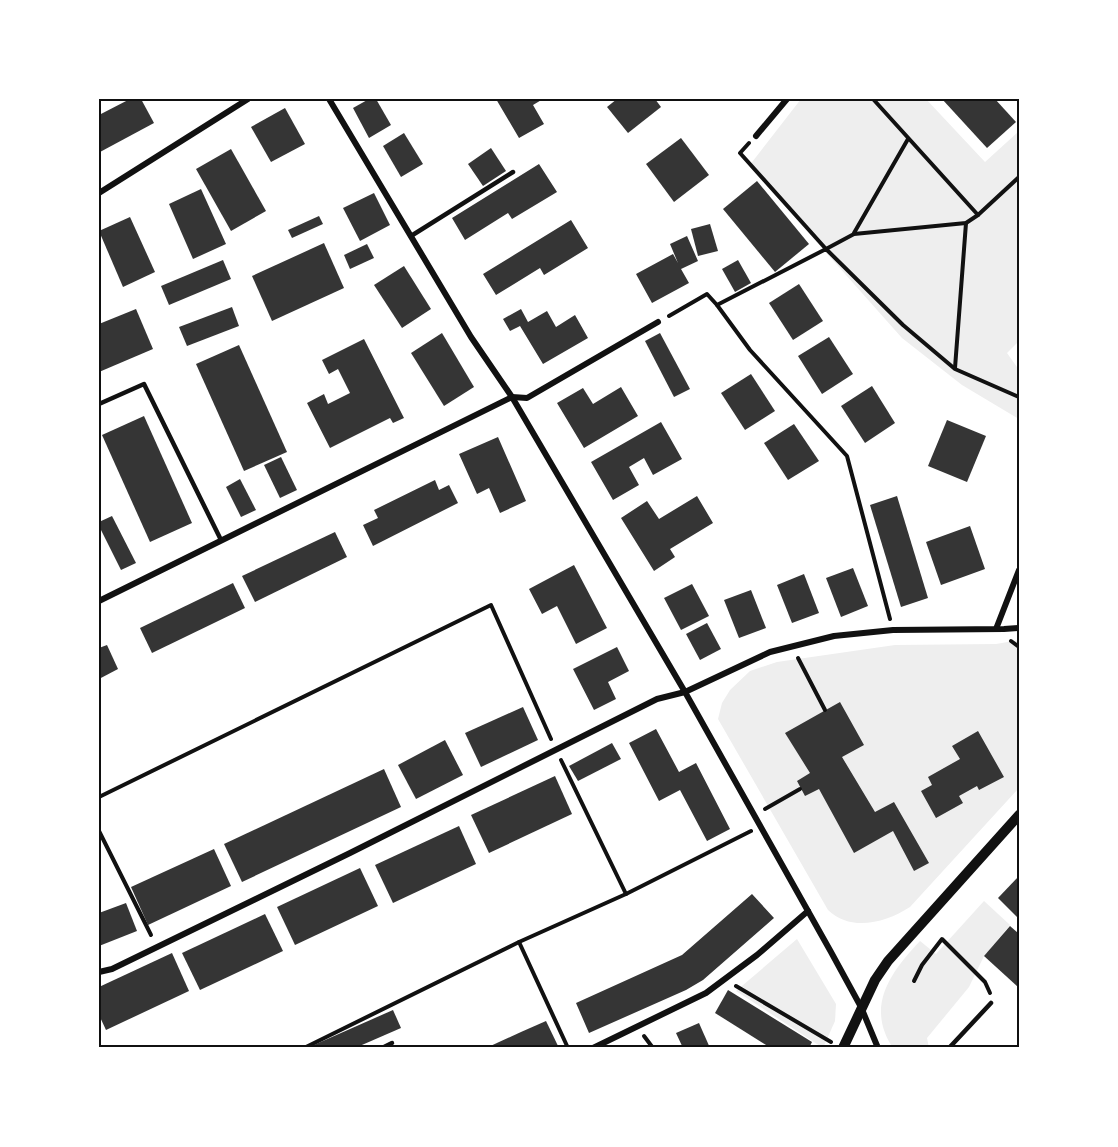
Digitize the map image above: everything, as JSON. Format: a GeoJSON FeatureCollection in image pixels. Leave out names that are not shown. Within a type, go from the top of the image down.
{"type":"FeatureCollection","features":[{"type":"Feature","properties":{"kind":"street"},"geometry":{"type":"LineString","coordinates":[[99,193],[248,99]]}},
{"type":"Feature","properties":{"kind":"street"},"geometry":{"type":"LineString","coordinates":[[329,99],[471,337],[512,397],[685,692],[861,1007],[879,1048]]}},
{"type":"Feature","properties":{"kind":"street"},"geometry":{"type":"LineString","coordinates":[[756,136],[788,99]]}},
{"type":"Feature","properties":{"kind":"street"},"geometry":{"type":"LineString","coordinates":[[99,601],[512,397],[527,398],[658,322]]}},
{"type":"Feature","properties":{"kind":"street"},"geometry":{"type":"LineString","coordinates":[[996,629],[1019,570]]}},
{"type":"Feature","properties":{"kind":"street"},"geometry":{"type":"LineString","coordinates":[[99,972],[112,969],[157,947],[657,699],[685,692],[770,652],[834,636],[893,630],[1019,628]]}},
{"type":"Feature","properties":{"kind":"street"},"geometry":{"type":"LineString","coordinates":[[838,1046],[888,961],[1019,815]]}},
{"type":"Feature","properties":{"kind":"street"},"geometry":{"type":"LineString","coordinates":[[592,1048],[706,993],[808,911]]}},
{"type":"Feature","properties":{"kind":"lane"},"geometry":{"type":"LineString","coordinates":[[411,236],[513,172]]}},
{"type":"Feature","properties":{"kind":"lane"},"geometry":{"type":"LineString","coordinates":[[99,404],[144,384],[221,540]]}},
{"type":"Feature","properties":{"kind":"lane"},"geometry":{"type":"LineString","coordinates":[[949,1048],[991,1003]]}},
{"type":"Feature","properties":{"kind":"lane"},"geometry":{"type":"LineString","coordinates":[[382,1048],[392,1043]]}},
{"type":"Feature","properties":{"kind":"path"},"geometry":{"type":"LineString","coordinates":[[873,99],[978,215]]}},
{"type":"Feature","properties":{"kind":"path"},"geometry":{"type":"LineString","coordinates":[[756,136],[740,153],[826,249],[903,325],[955,369],[1019,397]]}},
{"type":"Feature","properties":{"kind":"path"},"geometry":{"type":"LineString","coordinates":[[854,234],[908,139]]}},
{"type":"Feature","properties":{"kind":"path"},"geometry":{"type":"LineString","coordinates":[[717,305],[854,234],[966,223],[978,215],[1019,177]]}},
{"type":"Feature","properties":{"kind":"path"},"geometry":{"type":"LineString","coordinates":[[955,369],[966,223]]}},
{"type":"Feature","properties":{"kind":"path"},"geometry":{"type":"LineString","coordinates":[[658,322],[707,294],[750,350],[847,456],[893,630]]}},
{"type":"Feature","properties":{"kind":"path"},"geometry":{"type":"LineString","coordinates":[[99,797],[491,605],[556,749],[626,894]]}},
{"type":"Feature","properties":{"kind":"path"},"geometry":{"type":"LineString","coordinates":[[792,646],[825,710]]}},
{"type":"Feature","properties":{"kind":"path"},"geometry":{"type":"LineString","coordinates":[[754,816],[801,789]]}},
{"type":"Feature","properties":{"kind":"path"},"geometry":{"type":"LineString","coordinates":[[304,1048],[519,942],[626,894],[759,827]]}},
{"type":"Feature","properties":{"kind":"path"},"geometry":{"type":"LineString","coordinates":[[99,831],[157,947]]}},
{"type":"Feature","properties":{"kind":"path"},"geometry":{"type":"LineString","coordinates":[[914,981],[922,965],[942,939],[985,982],[990,989],[991,1003]]}},
{"type":"Feature","properties":{"kind":"path"},"geometry":{"type":"LineString","coordinates":[[519,942],[568,1048]]}},
{"type":"Feature","properties":{"kind":"path"},"geometry":{"type":"LineString","coordinates":[[725,980],[838,1046]]}},
{"type":"Feature","properties":{"kind":"shaded area"},"geometry":{"type":"Polygon","coordinates":[[[801,99],[926,99],[985,162],[1019,131],[1019,341],[1007,353],[1019,370],[1019,419],[962,385],[902,338],[749,166],[801,99]]]}},
{"type":"Feature","properties":{"kind":"shaded area"},"geometry":{"type":"Polygon","coordinates":[[[1019,640],[1019,788],[910,907],[890,917],[868,923],[857,923],[837,917],[828,910],[718,719],[722,703],[730,690],[750,671],[777,662],[895,645],[996,644],[1019,640]]]}},
{"type":"Feature","properties":{"kind":"shaded area"},"geometry":{"type":"Polygon","coordinates":[[[984,901],[1010,925],[984,956],[969,987],[927,1038],[929,1048],[893,1048],[885,1033],[881,1018],[885,990],[891,977],[920,941],[936,954],[984,901]]]}},
{"type":"Feature","properties":{"kind":"shaded area"},"geometry":{"type":"Polygon","coordinates":[[[797,939],[836,1004],[835,1021],[823,1048],[736,991],[797,939]]]}},
{"type":"Feature","properties":{"kind":"building"},"geometry":{"type":"Polygon","coordinates":[[[130,99],[141,99],[154,123],[100,152],[99,115],[130,99]]]}},
{"type":"Feature","properties":{"kind":"building"},"geometry":{"type":"Polygon","coordinates":[[[369,99],[376,99],[391,125],[369,138],[353,108],[369,99]]]}},
{"type":"Feature","properties":{"kind":"building"},"geometry":{"type":"Polygon","coordinates":[[[496,99],[543,99],[533,105],[544,124],[519,138],[496,99]]]}},
{"type":"Feature","properties":{"kind":"building"},"geometry":{"type":"Polygon","coordinates":[[[617,99],[655,99],[661,107],[628,133],[607,107],[617,99]]]}},
{"type":"Feature","properties":{"kind":"building"},"geometry":{"type":"Polygon","coordinates":[[[942,99],[995,99],[1016,122],[987,148],[942,99]]]}},
{"type":"Feature","properties":{"kind":"building"},"geometry":{"type":"Polygon","coordinates":[[[285,108],[305,144],[271,162],[251,127],[285,108]]]}},
{"type":"Feature","properties":{"kind":"building"},"geometry":{"type":"Polygon","coordinates":[[[404,133],[423,164],[401,177],[383,146],[404,133]]]}},
{"type":"Feature","properties":{"kind":"building"},"geometry":{"type":"Polygon","coordinates":[[[681,138],[709,175],[674,202],[646,164],[681,138]]]}},
{"type":"Feature","properties":{"kind":"building"},"geometry":{"type":"Polygon","coordinates":[[[491,148],[506,171],[483,186],[468,164],[491,148]]]}},
{"type":"Feature","properties":{"kind":"building"},"geometry":{"type":"Polygon","coordinates":[[[231,149],[266,211],[231,231],[196,169],[231,149]]]}},
{"type":"Feature","properties":{"kind":"building"},"geometry":{"type":"Polygon","coordinates":[[[539,164],[557,192],[512,219],[508,213],[465,240],[452,218],[539,164]]]}},
{"type":"Feature","properties":{"kind":"building"},"geometry":{"type":"Polygon","coordinates":[[[757,181],[809,244],[775,272],[723,209],[757,181]]]}},
{"type":"Feature","properties":{"kind":"building"},"geometry":{"type":"Polygon","coordinates":[[[201,189],[226,244],[193,259],[169,204],[201,189]]]}},
{"type":"Feature","properties":{"kind":"building"},"geometry":{"type":"Polygon","coordinates":[[[374,193],[390,225],[360,241],[343,208],[374,193]]]}},
{"type":"Feature","properties":{"kind":"building"},"geometry":{"type":"Polygon","coordinates":[[[319,216],[323,224],[292,238],[288,230],[319,216]]]}},
{"type":"Feature","properties":{"kind":"building"},"geometry":{"type":"Polygon","coordinates":[[[130,217],[155,272],[123,287],[99,231],[130,217]]]}},
{"type":"Feature","properties":{"kind":"building"},"geometry":{"type":"Polygon","coordinates":[[[571,220],[588,248],[544,275],[540,268],[496,295],[483,274],[571,220]]]}},
{"type":"Feature","properties":{"kind":"building"},"geometry":{"type":"Polygon","coordinates":[[[710,224],[718,251],[698,256],[691,229],[710,224]]]}},
{"type":"Feature","properties":{"kind":"building"},"geometry":{"type":"Polygon","coordinates":[[[687,236],[698,261],[681,269],[689,283],[652,303],[636,274],[673,254],[678,263],[670,244],[687,236]]]}},
{"type":"Feature","properties":{"kind":"building"},"geometry":{"type":"Polygon","coordinates":[[[324,243],[344,288],[272,321],[252,276],[324,243]]]}},
{"type":"Feature","properties":{"kind":"building"},"geometry":{"type":"Polygon","coordinates":[[[367,244],[374,258],[350,269],[344,255],[367,244]]]}},
{"type":"Feature","properties":{"kind":"building"},"geometry":{"type":"Polygon","coordinates":[[[223,260],[231,279],[169,305],[161,286],[223,260]]]}},
{"type":"Feature","properties":{"kind":"building"},"geometry":{"type":"Polygon","coordinates":[[[738,260],[751,283],[735,292],[722,269],[738,260]]]}},
{"type":"Feature","properties":{"kind":"building"},"geometry":{"type":"Polygon","coordinates":[[[404,266],[431,309],[402,328],[374,285],[404,266]]]}},
{"type":"Feature","properties":{"kind":"building"},"geometry":{"type":"Polygon","coordinates":[[[799,284],[823,321],[793,340],[769,303],[799,284]]]}},
{"type":"Feature","properties":{"kind":"building"},"geometry":{"type":"Polygon","coordinates":[[[232,307],[239,326],[187,346],[179,327],[232,307]]]}},
{"type":"Feature","properties":{"kind":"building"},"geometry":{"type":"Polygon","coordinates":[[[136,309],[153,349],[99,372],[99,324],[136,309]]]}},
{"type":"Feature","properties":{"kind":"building"},"geometry":{"type":"Polygon","coordinates":[[[521,309],[528,322],[547,311],[556,327],[575,315],[588,338],[543,364],[520,326],[510,331],[503,319],[521,309]]]}},
{"type":"Feature","properties":{"kind":"building"},"geometry":{"type":"Polygon","coordinates":[[[442,333],[474,387],[444,406],[411,353],[442,333]]]}},
{"type":"Feature","properties":{"kind":"building"},"geometry":{"type":"Polygon","coordinates":[[[660,333],[690,389],[674,397],[645,341],[660,333]]]}},
{"type":"Feature","properties":{"kind":"building"},"geometry":{"type":"Polygon","coordinates":[[[829,337],[853,374],[822,394],[798,356],[829,337]]]}},
{"type":"Feature","properties":{"kind":"building"},"geometry":{"type":"Polygon","coordinates":[[[364,339],[404,418],[393,423],[390,418],[330,448],[307,403],[324,394],[328,404],[350,393],[338,369],[329,374],[322,360],[364,339]]]}},
{"type":"Feature","properties":{"kind":"building"},"geometry":{"type":"Polygon","coordinates":[[[239,345],[287,452],[244,471],[196,364],[239,345]]]}},
{"type":"Feature","properties":{"kind":"building"},"geometry":{"type":"Polygon","coordinates":[[[751,374],[775,411],[745,430],[721,393],[751,374]]]}},
{"type":"Feature","properties":{"kind":"building"},"geometry":{"type":"Polygon","coordinates":[[[872,386],[895,423],[865,443],[841,406],[872,386]]]}},
{"type":"Feature","properties":{"kind":"building"},"geometry":{"type":"Polygon","coordinates":[[[621,387],[638,416],[584,448],[557,403],[583,388],[593,404],[621,387]]]}},
{"type":"Feature","properties":{"kind":"building"},"geometry":{"type":"Polygon","coordinates":[[[144,416],[192,523],[150,542],[102,435],[144,416]]]}},
{"type":"Feature","properties":{"kind":"building"},"geometry":{"type":"Polygon","coordinates":[[[947,420],[986,436],[967,482],[928,466],[947,420]]]}},
{"type":"Feature","properties":{"kind":"building"},"geometry":{"type":"Polygon","coordinates":[[[661,422],[682,459],[653,475],[644,458],[629,467],[639,485],[613,500],[591,462],[661,422]]]}},
{"type":"Feature","properties":{"kind":"building"},"geometry":{"type":"Polygon","coordinates":[[[794,424],[819,461],[788,480],[764,443],[794,424]]]}},
{"type":"Feature","properties":{"kind":"building"},"geometry":{"type":"Polygon","coordinates":[[[498,437],[526,501],[500,513],[489,488],[477,494],[459,454],[498,437]]]}},
{"type":"Feature","properties":{"kind":"building"},"geometry":{"type":"Polygon","coordinates":[[[281,457],[297,490],[280,498],[264,465],[281,457]]]}},
{"type":"Feature","properties":{"kind":"building"},"geometry":{"type":"Polygon","coordinates":[[[240,479],[256,510],[241,517],[226,487],[240,479]]]}},
{"type":"Feature","properties":{"kind":"building"},"geometry":{"type":"Polygon","coordinates":[[[435,480],[439,490],[449,485],[458,503],[373,546],[363,525],[378,518],[374,510],[435,480]]]}},
{"type":"Feature","properties":{"kind":"building"},"geometry":{"type":"Polygon","coordinates":[[[697,496],[713,523],[670,549],[675,557],[654,571],[621,518],[647,501],[659,519],[697,496]]]}},
{"type":"Feature","properties":{"kind":"building"},"geometry":{"type":"Polygon","coordinates":[[[897,496],[928,598],[901,607],[870,505],[897,496]]]}},
{"type":"Feature","properties":{"kind":"building"},"geometry":{"type":"Polygon","coordinates":[[[112,516],[136,563],[121,570],[99,526],[99,522],[112,516]]]}},
{"type":"Feature","properties":{"kind":"building"},"geometry":{"type":"Polygon","coordinates":[[[970,526],[985,569],[941,585],[926,542],[970,526]]]}},
{"type":"Feature","properties":{"kind":"building"},"geometry":{"type":"Polygon","coordinates":[[[335,532],[347,557],[255,602],[242,576],[335,532]]]}},
{"type":"Feature","properties":{"kind":"building"},"geometry":{"type":"Polygon","coordinates":[[[574,565],[607,628],[576,644],[557,606],[542,614],[529,589],[574,565]]]}},
{"type":"Feature","properties":{"kind":"building"},"geometry":{"type":"Polygon","coordinates":[[[853,568],[868,606],[841,617],[826,578],[853,568]]]}},
{"type":"Feature","properties":{"kind":"building"},"geometry":{"type":"Polygon","coordinates":[[[804,574],[819,613],[792,623],[777,585],[804,574]]]}},
{"type":"Feature","properties":{"kind":"building"},"geometry":{"type":"Polygon","coordinates":[[[233,583],[245,608],[152,653],[140,628],[233,583]]]}},
{"type":"Feature","properties":{"kind":"building"},"geometry":{"type":"Polygon","coordinates":[[[692,584],[709,616],[681,630],[664,598],[692,584]]]}},
{"type":"Feature","properties":{"kind":"building"},"geometry":{"type":"Polygon","coordinates":[[[751,590],[766,628],[739,638],[724,600],[751,590]]]}},
{"type":"Feature","properties":{"kind":"building"},"geometry":{"type":"Polygon","coordinates":[[[707,623],[721,649],[700,660],[686,634],[707,623]]]}},
{"type":"Feature","properties":{"kind":"building"},"geometry":{"type":"Polygon","coordinates":[[[107,645],[118,669],[99,679],[99,648],[107,645]]]}},
{"type":"Feature","properties":{"kind":"building"},"geometry":{"type":"Polygon","coordinates":[[[617,647],[629,671],[608,682],[616,699],[594,710],[573,669],[617,647]]]}},
{"type":"Feature","properties":{"kind":"building"},"geometry":{"type":"Polygon","coordinates":[[[840,702],[864,745],[842,757],[875,812],[894,802],[929,863],[914,871],[893,831],[854,853],[819,789],[805,796],[797,781],[810,773],[785,733],[840,702]]]}},
{"type":"Feature","properties":{"kind":"building"},"geometry":{"type":"Polygon","coordinates":[[[523,707],[538,740],[481,767],[465,733],[523,707]]]}},
{"type":"Feature","properties":{"kind":"building"},"geometry":{"type":"Polygon","coordinates":[[[656,729],[679,772],[696,763],[730,829],[707,841],[680,790],[659,801],[629,743],[656,729]]]}},
{"type":"Feature","properties":{"kind":"building"},"geometry":{"type":"Polygon","coordinates":[[[978,731],[1004,777],[979,790],[977,786],[959,796],[963,803],[936,818],[921,791],[932,785],[928,777],[960,759],[952,746],[978,731]]]}},
{"type":"Feature","properties":{"kind":"building"},"geometry":{"type":"Polygon","coordinates":[[[445,740],[463,775],[416,799],[398,765],[445,740]]]}},
{"type":"Feature","properties":{"kind":"building"},"geometry":{"type":"Polygon","coordinates":[[[612,743],[621,759],[578,781],[569,766],[612,743]]]}},
{"type":"Feature","properties":{"kind":"building"},"geometry":{"type":"Polygon","coordinates":[[[384,769],[401,807],[242,882],[224,844],[384,769]]]}},
{"type":"Feature","properties":{"kind":"building"},"geometry":{"type":"Polygon","coordinates":[[[555,776],[572,814],[489,853],[471,815],[555,776]]]}},
{"type":"Feature","properties":{"kind":"building"},"geometry":{"type":"Polygon","coordinates":[[[459,826],[476,864],[393,903],[375,865],[459,826]]]}},
{"type":"Feature","properties":{"kind":"building"},"geometry":{"type":"Polygon","coordinates":[[[214,849],[231,886],[148,925],[131,887],[214,849]]]}},
{"type":"Feature","properties":{"kind":"building"},"geometry":{"type":"Polygon","coordinates":[[[360,868],[378,906],[295,945],[277,907],[360,868]]]}},
{"type":"Feature","properties":{"kind":"building"},"geometry":{"type":"Polygon","coordinates":[[[1019,876],[1019,919],[998,898],[1019,876]]]}},
{"type":"Feature","properties":{"kind":"building"},"geometry":{"type":"Polygon","coordinates":[[[752,894],[774,918],[703,980],[686,990],[589,1033],[576,1003],[682,955],[752,894]]]}},
{"type":"Feature","properties":{"kind":"building"},"geometry":{"type":"Polygon","coordinates":[[[126,903],[137,931],[99,946],[99,913],[126,903]]]}},
{"type":"Feature","properties":{"kind":"building"},"geometry":{"type":"Polygon","coordinates":[[[265,914],[283,951],[200,990],[182,953],[265,914]]]}},
{"type":"Feature","properties":{"kind":"building"},"geometry":{"type":"Polygon","coordinates":[[[1010,926],[1019,934],[1019,988],[984,956],[1010,926]]]}},
{"type":"Feature","properties":{"kind":"building"},"geometry":{"type":"Polygon","coordinates":[[[172,953],[189,991],[106,1030],[99,1015],[99,987],[172,953]]]}},
{"type":"Feature","properties":{"kind":"building"},"geometry":{"type":"Polygon","coordinates":[[[728,990],[812,1042],[809,1048],[771,1048],[715,1013],[728,990]]]}},
{"type":"Feature","properties":{"kind":"building"},"geometry":{"type":"Polygon","coordinates":[[[393,1010],[401,1028],[355,1048],[307,1048],[393,1010]]]}},
{"type":"Feature","properties":{"kind":"building"},"geometry":{"type":"Polygon","coordinates":[[[546,1021],[559,1048],[486,1048],[521,1032],[546,1021]]]}},
{"type":"Feature","properties":{"kind":"building"},"geometry":{"type":"Polygon","coordinates":[[[699,1023],[710,1048],[683,1048],[676,1033],[699,1023]]]}}]}
